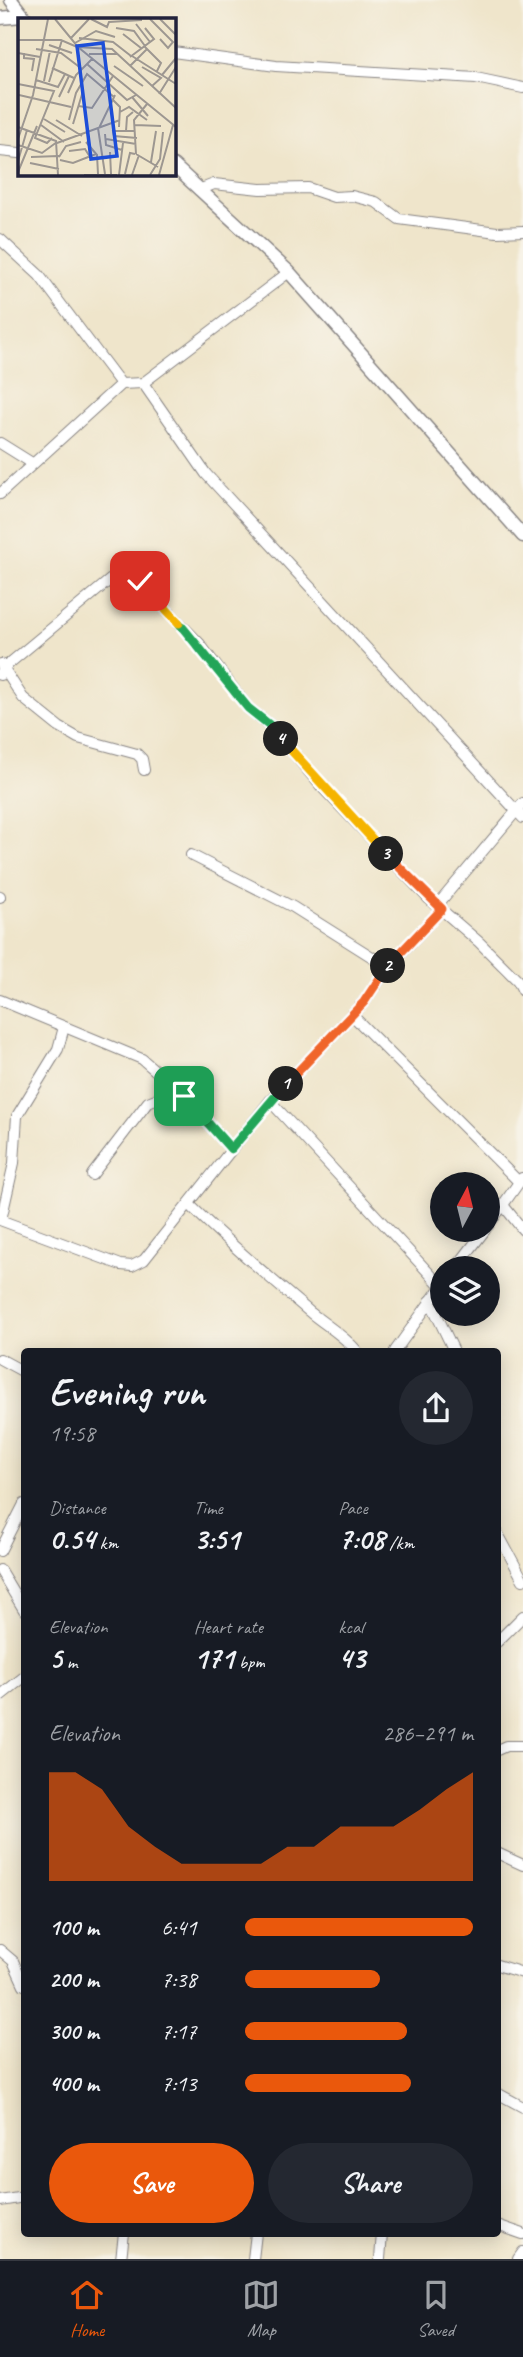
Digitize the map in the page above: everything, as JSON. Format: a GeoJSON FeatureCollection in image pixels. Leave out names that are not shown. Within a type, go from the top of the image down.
{"type":"FeatureCollection","features":[{"type":"Feature","properties":{"kind":"street"},"geometry":{"type":"LineString","coordinates":[[11,0],[24,17]]}},
{"type":"Feature","properties":{"kind":"street"},"geometry":{"type":"LineString","coordinates":[[0,18],[24,17]]}},
{"type":"Feature","properties":{"kind":"street"},"geometry":{"type":"LineString","coordinates":[[175,52],[276,66],[476,78],[523,88]]}},
{"type":"Feature","properties":{"kind":"street"},"geometry":{"type":"LineString","coordinates":[[0,151],[18,153]]}},
{"type":"Feature","properties":{"kind":"street"},"geometry":{"type":"LineString","coordinates":[[175,167],[289,272],[523,536]]}},
{"type":"Feature","properties":{"kind":"street"},"geometry":{"type":"LineString","coordinates":[[199,190],[214,184],[260,189],[308,188],[334,197],[352,196],[376,202],[399,219],[497,232],[523,231]]}},
{"type":"Feature","properties":{"kind":"street"},"geometry":{"type":"LineString","coordinates":[[0,239],[39,275],[121,384]]}},
{"type":"Feature","properties":{"kind":"street"},"geometry":{"type":"LineString","coordinates":[[0,494],[121,384],[143,383],[289,272]]}},
{"type":"Feature","properties":{"kind":"street"},"geometry":{"type":"LineString","coordinates":[[143,383],[206,474],[341,617],[519,815]]}},
{"type":"Feature","properties":{"kind":"street"},"geometry":{"type":"LineString","coordinates":[[0,443],[32,463]]}},
{"type":"Feature","properties":{"kind":"street"},"geometry":{"type":"LineString","coordinates":[[144,770],[142,759],[137,754],[78,738],[59,727],[23,698],[2,668],[111,579],[126,573],[133,575],[200,644],[248,708],[272,727],[320,785],[442,909],[479,942],[523,991]]}},
{"type":"Feature","properties":{"kind":"street"},"geometry":{"type":"LineString","coordinates":[[442,909],[440,902],[519,815],[523,803]]}},
{"type":"Feature","properties":{"kind":"street"},"geometry":{"type":"LineString","coordinates":[[191,855],[235,880],[285,902],[388,967]]}},
{"type":"Feature","properties":{"kind":"street"},"geometry":{"type":"LineString","coordinates":[[64,1027],[58,1049],[17,1116],[13,1163],[1,1220],[121,1265],[132,1266],[144,1260],[270,1101],[352,1014],[388,967],[442,909]]}},
{"type":"Feature","properties":{"kind":"street"},"geometry":{"type":"LineString","coordinates":[[0,1000],[142,1059],[178,1090],[231,1149]]}},
{"type":"Feature","properties":{"kind":"street"},"geometry":{"type":"LineString","coordinates":[[352,1014],[521,1179],[500,1209]]}},
{"type":"Feature","properties":{"kind":"street"},"geometry":{"type":"LineString","coordinates":[[92,1175],[148,1102],[178,1090]]}},
{"type":"Feature","properties":{"kind":"street"},"geometry":{"type":"LineString","coordinates":[[270,1101],[430,1272]]}},
{"type":"Feature","properties":{"kind":"street"},"geometry":{"type":"LineString","coordinates":[[189,1203],[234,1249],[314,1315],[338,1330],[354,1348]]}},
{"type":"Feature","properties":{"kind":"street"},"geometry":{"type":"LineString","coordinates":[[503,1205],[523,1230]]}},
{"type":"Feature","properties":{"kind":"street"},"geometry":{"type":"LineString","coordinates":[[465,1256],[476,1242]]}},
{"type":"Feature","properties":{"kind":"street"},"geometry":{"type":"LineString","coordinates":[[397,1348],[430,1301]]}},
{"type":"Feature","properties":{"kind":"street"},"geometry":{"type":"LineString","coordinates":[[442,1326],[453,1348]]}},
{"type":"Feature","properties":{"kind":"street"},"geometry":{"type":"LineString","coordinates":[[0,1359],[21,1370]]}},
{"type":"Feature","properties":{"kind":"street"},"geometry":{"type":"LineString","coordinates":[[0,1551],[21,1512]]}},
{"type":"Feature","properties":{"kind":"street"},"geometry":{"type":"LineString","coordinates":[[501,1539],[523,1580]]}},
{"type":"Feature","properties":{"kind":"street"},"geometry":{"type":"LineString","coordinates":[[0,1570],[21,1605]]}},
{"type":"Feature","properties":{"kind":"street"},"geometry":{"type":"LineString","coordinates":[[501,1638],[523,1616]]}},
{"type":"Feature","properties":{"kind":"street"},"geometry":{"type":"LineString","coordinates":[[0,1696],[21,1679]]}},
{"type":"Feature","properties":{"kind":"street"},"geometry":{"type":"LineString","coordinates":[[501,1748],[523,1746]]}},
{"type":"Feature","properties":{"kind":"street"},"geometry":{"type":"LineString","coordinates":[[501,1855],[523,1866]]}},
{"type":"Feature","properties":{"kind":"street"},"geometry":{"type":"LineString","coordinates":[[0,1950],[13,1961],[21,1974]]}},
{"type":"Feature","properties":{"kind":"street"},"geometry":{"type":"LineString","coordinates":[[501,1966],[523,1973]]}},
{"type":"Feature","properties":{"kind":"street"},"geometry":{"type":"LineString","coordinates":[[501,2095],[523,2107]]}},
{"type":"Feature","properties":{"kind":"street"},"geometry":{"type":"LineString","coordinates":[[0,2201],[21,2198]]}},
{"type":"Feature","properties":{"kind":"street"},"geometry":{"type":"LineString","coordinates":[[501,2226],[523,2234]]}},
{"type":"Feature","properties":{"kind":"street"},"geometry":{"type":"LineString","coordinates":[[121,2259],[124,2237]]}},
{"type":"Feature","properties":{"kind":"street"},"geometry":{"type":"LineString","coordinates":[[253,2259],[256,2237]]}},
{"type":"Feature","properties":{"kind":"street"},"geometry":{"type":"LineString","coordinates":[[380,2259],[382,2237]]}},
{"type":"Feature","properties":{"kind":"street"},"geometry":{"type":"LineString","coordinates":[[518,2259],[523,2252]]}},
{"type":"Feature","properties":{"kind":"route"},"geometry":{"type":"LineString","coordinates":[[140,581],[200,644],[248,708],[272,727],[320,785],[442,909],[388,967],[364,1002],[270,1101],[231,1149],[198,1115],[184,1096]]}}]}
